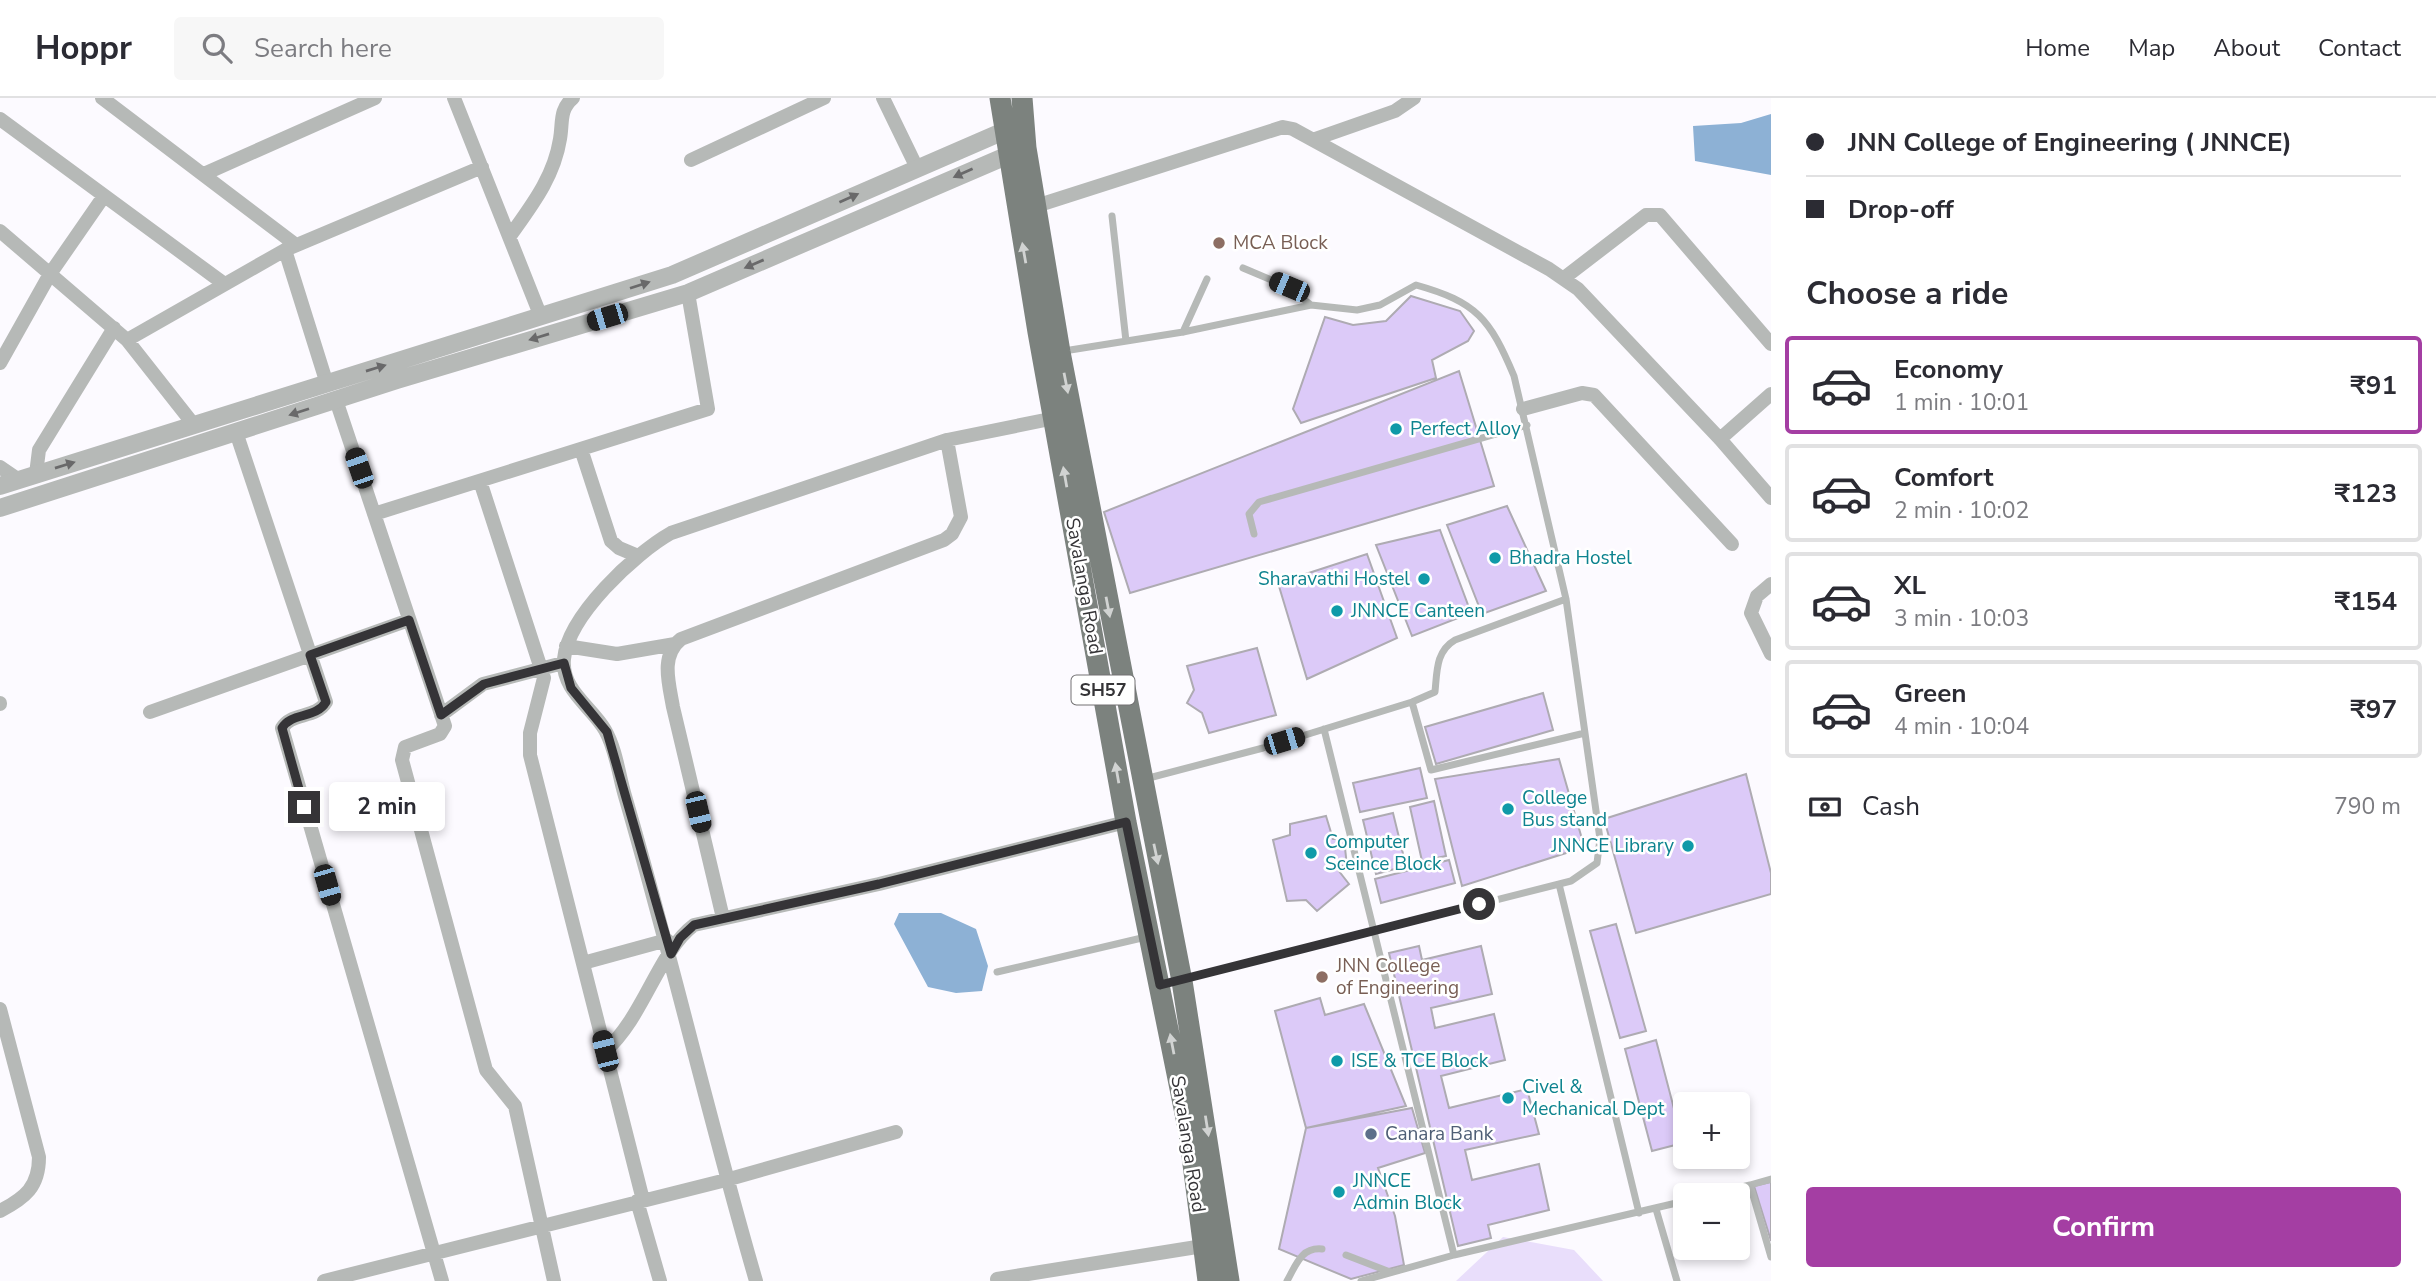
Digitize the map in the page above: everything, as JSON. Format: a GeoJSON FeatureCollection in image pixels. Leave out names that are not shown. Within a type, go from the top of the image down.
{"type":"FeatureCollection","features":[{"type":"Feature","properties":{"kind":"main road","name":"Savalanga Road"},"geometry":{"type":"LineString","coordinates":[[1000,98],[1014,127],[1051,353],[1182,981],[1229,1281]]}},
{"type":"Feature","properties":{"kind":"main road","name":"Savalanga Road"},"geometry":{"type":"LineString","coordinates":[[1014,127],[1022,98]]}},
{"type":"Feature","properties":{"kind":"main road","name":"Savalanga Road"},"geometry":{"type":"LineString","coordinates":[[1017,151],[1036,206],[1055,418],[1126,822],[1189,1133],[1208,1281]]}},
{"type":"Feature","properties":{"kind":"street"},"geometry":{"type":"LineString","coordinates":[[103,98],[204,174],[290,248],[332,392],[441,715],[443,731],[405,747],[402,760],[486,1070],[515,1106],[554,1281]]}},
{"type":"Feature","properties":{"kind":"street"},"geometry":{"type":"LineString","coordinates":[[204,174],[375,98]]}},
{"type":"Feature","properties":{"kind":"street"},"geometry":{"type":"LineString","coordinates":[[454,98],[541,317]]}},
{"type":"Feature","properties":{"kind":"street"},"geometry":{"type":"LineString","coordinates":[[510,236],[545,187],[559,143],[562,110],[573,98]]}},
{"type":"Feature","properties":{"kind":"street"},"geometry":{"type":"LineString","coordinates":[[691,160],[824,98]]}},
{"type":"Feature","properties":{"kind":"street"},"geometry":{"type":"LineString","coordinates":[[883,98],[917,168]]}},
{"type":"Feature","properties":{"kind":"street"},"geometry":{"type":"LineString","coordinates":[[1315,139],[1395,111],[1414,98]]}},
{"type":"Feature","properties":{"kind":"street"},"geometry":{"type":"LineString","coordinates":[[0,119],[223,283]]}},
{"type":"Feature","properties":{"kind":"street"},"geometry":{"type":"LineString","coordinates":[[0,508],[236,432],[332,392],[541,317],[672,275],[1014,127]]}},
{"type":"Feature","properties":{"kind":"street"},"geometry":{"type":"LineString","coordinates":[[1036,206],[1283,127],[1315,139],[1564,278],[1578,289],[1720,439],[1771,499]]}},
{"type":"Feature","properties":{"kind":"street"},"geometry":{"type":"LineString","coordinates":[[0,486],[194,425],[332,392],[688,293],[1017,151]]}},
{"type":"Feature","properties":{"kind":"street"},"geometry":{"type":"LineString","coordinates":[[127,340],[223,283],[290,248],[482,167]]}},
{"type":"Feature","properties":{"kind":"street"},"geometry":{"type":"LineString","coordinates":[[0,363],[50,274],[104,196]]}},
{"type":"Feature","properties":{"kind":"street"},"geometry":{"type":"LineString","coordinates":[[1564,278],[1646,215],[1654,213],[1660,215],[1771,344]]}},
{"type":"Feature","properties":{"kind":"street"},"geometry":{"type":"LineString","coordinates":[[0,231],[127,340],[194,425]]}},
{"type":"Feature","properties":{"kind":"street"},"geometry":{"type":"LineString","coordinates":[[374,514],[708,409],[688,293]]}},
{"type":"Feature","properties":{"kind":"street"},"geometry":{"type":"LineString","coordinates":[[28,477],[39,450],[114,328]]}},
{"type":"Feature","properties":{"kind":"street"},"geometry":{"type":"LineString","coordinates":[[1523,410],[1582,393],[1594,395],[1732,544]]}},
{"type":"Feature","properties":{"kind":"street"},"geometry":{"type":"LineString","coordinates":[[1720,439],[1771,394]]}},
{"type":"Feature","properties":{"kind":"street"},"geometry":{"type":"LineString","coordinates":[[755,1281],[726,1180],[669,947],[607,732],[571,688],[564,663],[566,646],[583,613],[638,556],[671,533],[947,440],[1055,418]]}},
{"type":"Feature","properties":{"kind":"street"},"geometry":{"type":"LineString","coordinates":[[236,432],[326,702],[318,711],[287,721],[282,728],[442,1281]]}},
{"type":"Feature","properties":{"kind":"street"},"geometry":{"type":"LineString","coordinates":[[723,918],[673,707],[668,662],[675,644],[681,639],[944,540],[952,534],[961,517],[947,440]]}},
{"type":"Feature","properties":{"kind":"street"},"geometry":{"type":"LineString","coordinates":[[581,449],[611,541],[619,548],[638,556]]}},
{"type":"Feature","properties":{"kind":"street"},"geometry":{"type":"LineString","coordinates":[[0,467],[28,477]]}},
{"type":"Feature","properties":{"kind":"street"},"geometry":{"type":"LineString","coordinates":[[480,481],[542,670],[544,685],[530,733],[530,755],[660,1281]]}},
{"type":"Feature","properties":{"kind":"street"},"geometry":{"type":"LineString","coordinates":[[1771,584],[1757,596],[1751,614],[1771,654]]}},
{"type":"Feature","properties":{"kind":"street"},"geometry":{"type":"LineString","coordinates":[[150,712],[409,620]]}},
{"type":"Feature","properties":{"kind":"street"},"geometry":{"type":"LineString","coordinates":[[566,646],[617,654],[675,644]]}},
{"type":"Feature","properties":{"kind":"street"},"geometry":{"type":"LineString","coordinates":[[441,715],[484,684],[564,663]]}},
{"type":"Feature","properties":{"kind":"street"},"geometry":{"type":"LineString","coordinates":[[605,1051],[624,1033],[669,947],[694,925],[879,884],[1126,822]]}},
{"type":"Feature","properties":{"kind":"street"},"geometry":{"type":"LineString","coordinates":[[583,963],[669,947]]}},
{"type":"Feature","properties":{"kind":"street"},"geometry":{"type":"LineString","coordinates":[[0,1009],[39,1157],[39,1178],[19,1201],[0,1211]]}},
{"type":"Feature","properties":{"kind":"street"},"geometry":{"type":"LineString","coordinates":[[324,1281],[365,1276],[435,1252],[726,1180],[896,1132]]}},
{"type":"Feature","properties":{"kind":"street"},"geometry":{"type":"LineString","coordinates":[[997,1279],[1203,1245]]}},
{"type":"Feature","properties":{"kind":"lane"},"geometry":{"type":"LineString","coordinates":[[1112,216],[1126,341]]}},
{"type":"Feature","properties":{"kind":"lane"},"geometry":{"type":"LineString","coordinates":[[1243,268],[1289,287],[1311,304]]}},
{"type":"Feature","properties":{"kind":"lane"},"geometry":{"type":"LineString","coordinates":[[1182,332],[1207,279]]}},
{"type":"Feature","properties":{"kind":"lane"},"geometry":{"type":"LineString","coordinates":[[1051,353],[1182,332],[1311,304],[1357,310],[1380,305],[1416,285],[1448,294],[1479,312],[1503,352],[1527,425],[1566,599],[1600,839],[1597,863],[1587,872],[1559,884],[1160,985]]}},
{"type":"Feature","properties":{"kind":"lane"},"geometry":{"type":"LineString","coordinates":[[1254,534],[1249,514],[1259,502],[1527,425]]}},
{"type":"Feature","properties":{"kind":"lane"},"geometry":{"type":"LineString","coordinates":[[1141,780],[1412,702],[1435,692],[1439,658],[1444,646],[1566,599]]}},
{"type":"Feature","properties":{"kind":"lane"},"geometry":{"type":"LineString","coordinates":[[1412,702],[1431,770],[1585,733]]}},
{"type":"Feature","properties":{"kind":"lane"},"geometry":{"type":"LineString","coordinates":[[1324,729],[1454,1255]]}},
{"type":"Feature","properties":{"kind":"lane"},"geometry":{"type":"LineString","coordinates":[[1559,884],[1639,1213]]}},
{"type":"Feature","properties":{"kind":"lane"},"geometry":{"type":"LineString","coordinates":[[997,972],[1151,936]]}},
{"type":"Feature","properties":{"kind":"lane"},"geometry":{"type":"LineString","coordinates":[[1771,1179],[1750,1185],[1771,1257]]}},
{"type":"Feature","properties":{"kind":"lane"},"geometry":{"type":"LineString","coordinates":[[1361,1281],[1454,1255],[1673,1204]]}},
{"type":"Feature","properties":{"kind":"lane"},"geometry":{"type":"LineString","coordinates":[[1656,1209],[1677,1281]]}},
{"type":"Feature","properties":{"kind":"lane"},"geometry":{"type":"LineString","coordinates":[[1287,1281],[1301,1255],[1314,1248],[1322,1249]]}},
{"type":"Feature","properties":{"kind":"lane"},"geometry":{"type":"LineString","coordinates":[[1346,1255],[1390,1272]]}},
{"type":"Feature","properties":{"kind":"shaded area"},"geometry":{"type":"Polygon","coordinates":[[[1503,1237],[1574,1250],[1603,1281],[1456,1281],[1503,1237]]]}},
{"type":"Feature","properties":{"kind":"water"},"geometry":{"type":"Polygon","coordinates":[[[1771,114],[1771,175],[1695,161],[1693,126],[1741,123],[1771,114]]]}},
{"type":"Feature","properties":{"kind":"water"},"geometry":{"type":"Polygon","coordinates":[[[899,913],[941,913],[976,929],[988,966],[982,991],[956,993],[928,987],[894,924],[899,913]]]}},
{"type":"Feature","properties":{"kind":"building"},"geometry":{"type":"Polygon","coordinates":[[[1411,296],[1460,311],[1474,331],[1468,341],[1432,360],[1436,378],[1301,423],[1293,409],[1325,317],[1353,325],[1386,321],[1411,296]]]}},
{"type":"Feature","properties":{"kind":"building","name":"Perfect Alloy"},"geometry":{"type":"Polygon","coordinates":[[[1459,371],[1494,486],[1130,593],[1104,512],[1459,371]]]}},
{"type":"Feature","properties":{"kind":"building","name":"Bhadra Hostel"},"geometry":{"type":"Polygon","coordinates":[[[1507,506],[1546,591],[1482,614],[1447,525],[1507,506]]]}},
{"type":"Feature","properties":{"kind":"building","name":"Sharavathi Hostel"},"geometry":{"type":"Polygon","coordinates":[[[1440,530],[1471,613],[1412,636],[1376,545],[1440,530]]]}},
{"type":"Feature","properties":{"kind":"building","name":"JNNCE Canteen"},"geometry":{"type":"Polygon","coordinates":[[[1367,554],[1397,638],[1307,679],[1278,583],[1367,554]]]}},
{"type":"Feature","properties":{"kind":"building"},"geometry":{"type":"Polygon","coordinates":[[[1257,648],[1276,715],[1209,733],[1202,713],[1187,703],[1194,690],[1187,666],[1257,648]]]}},
{"type":"Feature","properties":{"kind":"building"},"geometry":{"type":"Polygon","coordinates":[[[1543,693],[1553,730],[1436,764],[1425,727],[1543,693]]]}},
{"type":"Feature","properties":{"kind":"building","name":"College Bus stand"},"geometry":{"type":"Polygon","coordinates":[[[1559,759],[1582,839],[1566,853],[1462,886],[1435,779],[1559,759]]]}},
{"type":"Feature","properties":{"kind":"building"},"geometry":{"type":"Polygon","coordinates":[[[1420,768],[1427,798],[1360,812],[1353,783],[1420,768]]]}},
{"type":"Feature","properties":{"kind":"building","name":"JNNCE Library"},"geometry":{"type":"Polygon","coordinates":[[[1746,774],[1771,873],[1771,894],[1636,933],[1604,819],[1746,774]]]}},
{"type":"Feature","properties":{"kind":"building"},"geometry":{"type":"Polygon","coordinates":[[[1434,801],[1446,856],[1422,861],[1410,807],[1434,801]]]}},
{"type":"Feature","properties":{"kind":"building"},"geometry":{"type":"Polygon","coordinates":[[[1393,813],[1406,866],[1376,874],[1363,820],[1393,813]]]}},
{"type":"Feature","properties":{"kind":"building","name":"Computer Sceince Block"},"geometry":{"type":"Polygon","coordinates":[[[1326,816],[1333,839],[1344,839],[1347,866],[1335,866],[1349,884],[1317,911],[1306,900],[1287,901],[1273,840],[1290,835],[1290,824],[1326,816]]]}},
{"type":"Feature","properties":{"kind":"building"},"geometry":{"type":"Polygon","coordinates":[[[1449,860],[1455,883],[1381,903],[1375,879],[1449,860]]]}},
{"type":"Feature","properties":{"kind":"building"},"geometry":{"type":"Polygon","coordinates":[[[1616,924],[1646,1031],[1620,1038],[1590,931],[1616,924]]]}},
{"type":"Feature","properties":{"kind":"building","name":"Civel & Mechanical Dept"},"geometry":{"type":"Polygon","coordinates":[[[1419,946],[1422,960],[1481,946],[1492,994],[1431,1008],[1435,1028],[1494,1014],[1505,1060],[1441,1076],[1449,1108],[1527,1089],[1539,1134],[1465,1150],[1472,1180],[1539,1164],[1549,1210],[1488,1225],[1491,1238],[1458,1246],[1389,953],[1419,946]]]}},
{"type":"Feature","properties":{"kind":"building","name":"ISE & TCE Block"},"geometry":{"type":"Polygon","coordinates":[[[1320,998],[1325,1015],[1364,1004],[1406,1106],[1306,1128],[1275,1011],[1320,998]]]}},
{"type":"Feature","properties":{"kind":"building"},"geometry":{"type":"Polygon","coordinates":[[[1656,1040],[1673,1105],[1673,1146],[1652,1151],[1625,1049],[1656,1040]]]}},
{"type":"Feature","properties":{"kind":"building","name":"JNNCE Admin Block"},"geometry":{"type":"Polygon","coordinates":[[[1412,1108],[1425,1153],[1378,1168],[1395,1216],[1404,1265],[1351,1279],[1279,1249],[1306,1128],[1412,1108]]]}},
{"type":"Feature","properties":{"kind":"building"},"geometry":{"type":"Polygon","coordinates":[[[1771,1182],[1771,1241],[1754,1186],[1771,1182]]]}},
{"type":"Feature","properties":{"kind":"place","name":"MCA Block"},"geometry":{"type":"Point","coordinates":[1219,243]}},
{"type":"Feature","properties":{"kind":"place","name":"Perfect Alloy"},"geometry":{"type":"Point","coordinates":[1396,429]}},
{"type":"Feature","properties":{"kind":"place","name":"Bhadra Hostel"},"geometry":{"type":"Point","coordinates":[1495,558]}},
{"type":"Feature","properties":{"kind":"place","name":"Sharavathi Hostel"},"geometry":{"type":"Point","coordinates":[1424,579]}},
{"type":"Feature","properties":{"kind":"place","name":"JNNCE Canteen"},"geometry":{"type":"Point","coordinates":[1337,611]}},
{"type":"Feature","properties":{"kind":"place","name":"College Bus stand"},"geometry":{"type":"Point","coordinates":[1508,809]}},
{"type":"Feature","properties":{"kind":"place","name":"JNNCE Library"},"geometry":{"type":"Point","coordinates":[1688,846]}},
{"type":"Feature","properties":{"kind":"place","name":"Computer Sceince Block"},"geometry":{"type":"Point","coordinates":[1311,853]}},
{"type":"Feature","properties":{"kind":"place","name":"JNN College of Engineering"},"geometry":{"type":"Point","coordinates":[1322,977]}},
{"type":"Feature","properties":{"kind":"place","name":"ISE & TCE Block"},"geometry":{"type":"Point","coordinates":[1337,1061]}},
{"type":"Feature","properties":{"kind":"place","name":"Civel & Mechanical Dept"},"geometry":{"type":"Point","coordinates":[1508,1098]}},
{"type":"Feature","properties":{"kind":"place","name":"Canara Bank"},"geometry":{"type":"Point","coordinates":[1371,1134]}},
{"type":"Feature","properties":{"kind":"place","name":"JNNCE Admin Block"},"geometry":{"type":"Point","coordinates":[1339,1192]}},
{"type":"Feature","properties":{"kind":"route"},"geometry":{"type":"LineString","coordinates":[[304,807],[282,728],[287,721],[318,711],[326,702],[310,655],[409,620],[441,715],[474,688],[564,663],[571,688],[607,732],[671,954],[688,929],[709,920],[879,884],[1126,822],[1160,985],[1479,904]]}}]}
